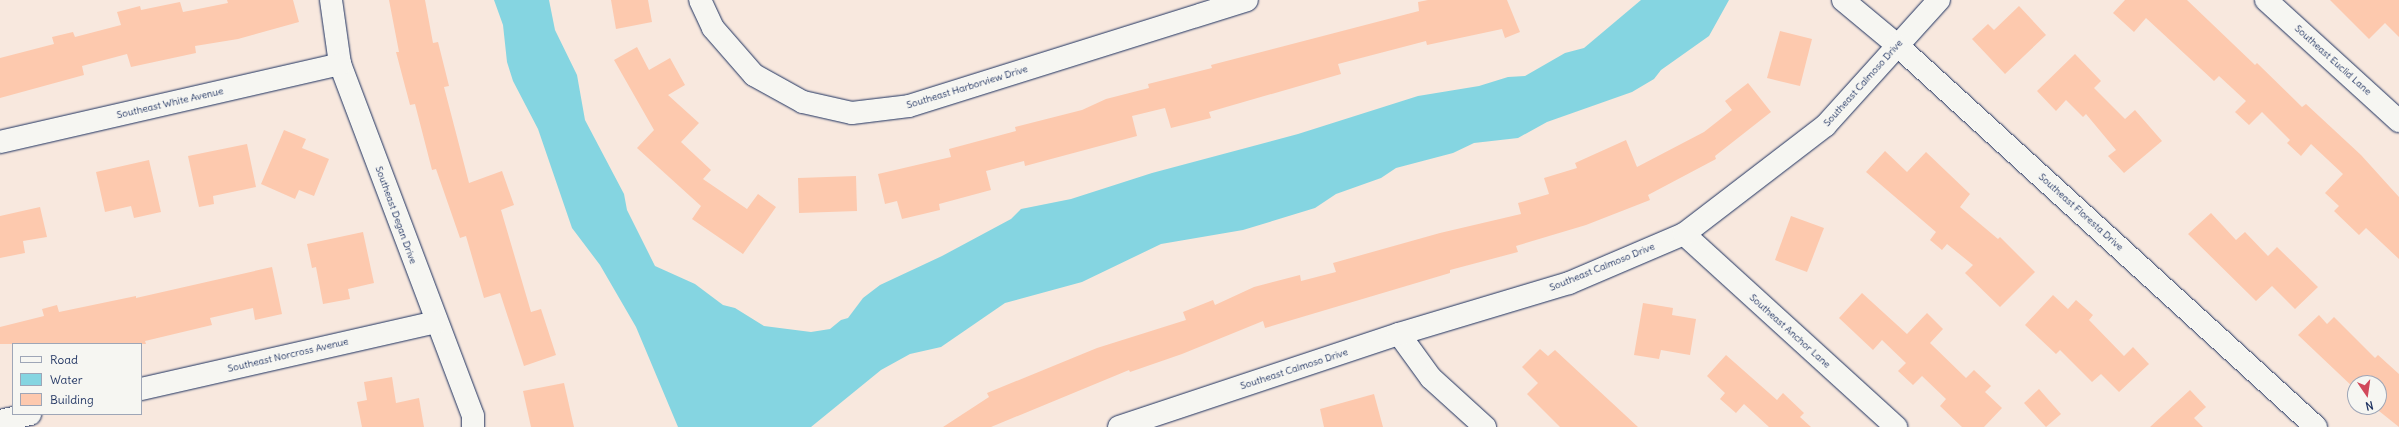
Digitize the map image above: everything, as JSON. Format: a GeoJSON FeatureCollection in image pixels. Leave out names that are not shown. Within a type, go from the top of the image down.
{"type":"FeatureCollection","features":[{"type":"Feature","properties":{"kind":"street","name":"Southeast Degan Drive"},"geometry":{"type":"LineString","coordinates":[[332,0],[340,64],[436,322],[473,416],[473,427]]}},
{"type":"Feature","properties":{"kind":"street","name":"Southeast Harborview Drive"},"geometry":{"type":"LineString","coordinates":[[700,0],[713,28],[754,75],[803,102],[852,113],[909,106],[1247,0]]}},
{"type":"Feature","properties":{"kind":"street","name":"Southeast Floresta Drive"},"geometry":{"type":"LineString","coordinates":[[1843,0],[1897,45],[2316,427]]}},
{"type":"Feature","properties":{"kind":"street","name":"Southeast Calmoso Drive"},"geometry":{"type":"LineString","coordinates":[[1119,427],[1400,334],[1569,283],[1684,234],[1824,126],[1939,0]]}},
{"type":"Feature","properties":{"kind":"street","name":"Southeast Euclid Lane"},"geometry":{"type":"LineString","coordinates":[[2266,0],[2399,121]]}},
{"type":"Feature","properties":{"kind":"street","name":"Southeast White Avenue"},"geometry":{"type":"LineString","coordinates":[[0,142],[340,64]]}},
{"type":"Feature","properties":{"kind":"street","name":"Southeast Anchor Lane"},"geometry":{"type":"LineString","coordinates":[[1684,234],[1896,427]]}},
{"type":"Feature","properties":{"kind":"street","name":"Southeast Norcross Avenue"},"geometry":{"type":"LineString","coordinates":[[142,389],[436,322]]}},
{"type":"Feature","properties":{"kind":"street"},"geometry":{"type":"LineString","coordinates":[[1400,334],[1431,378],[1486,427]]}},
{"type":"Feature","properties":{"kind":"street"},"geometry":{"type":"LineString","coordinates":[[0,421],[26,415]]}},
{"type":"Feature","properties":{"kind":"water"},"geometry":{"type":"Polygon","coordinates":[[[494,0],[549,0],[555,30],[577,75],[585,120],[624,194],[627,210],[655,266],[695,284],[723,305],[735,308],[764,326],[811,332],[830,329],[841,320],[848,318],[863,298],[880,285],[942,256],[1011,219],[1021,209],[1071,199],[1152,173],[1298,134],[1418,96],[1479,86],[1508,77],[1525,76],[1565,53],[1584,48],[1641,0],[1729,0],[1709,36],[1661,70],[1654,79],[1632,92],[1547,122],[1518,138],[1474,143],[1453,153],[1396,168],[1381,178],[1336,194],[1315,208],[1243,230],[1161,244],[1082,282],[1005,303],[941,347],[910,354],[881,370],[811,427],[678,427],[636,327],[600,265],[572,228],[538,129],[513,81],[507,62],[503,25],[494,0]]]}},
{"type":"Feature","properties":{"kind":"building"},"geometry":{"type":"Polygon","coordinates":[[[227,0],[293,0],[299,22],[238,39],[195,46],[196,53],[131,67],[127,54],[82,66],[84,75],[0,98],[0,58],[54,44],[52,37],[73,32],[75,37],[121,25],[117,12],[140,6],[141,10],[180,2],[183,12],[228,3],[227,0]]]}},
{"type":"Feature","properties":{"kind":"building"},"geometry":{"type":"Polygon","coordinates":[[[389,0],[425,0],[433,43],[438,42],[449,86],[444,87],[469,183],[502,171],[514,205],[501,210],[531,312],[541,309],[556,355],[524,366],[500,293],[484,298],[466,236],[460,238],[436,169],[432,170],[415,104],[410,105],[396,52],[399,52],[389,0]]]}},
{"type":"Feature","properties":{"kind":"building"},"geometry":{"type":"Polygon","coordinates":[[[611,0],[648,0],[652,22],[616,29],[611,0]]]}},
{"type":"Feature","properties":{"kind":"building"},"geometry":{"type":"Polygon","coordinates":[[[1428,0],[1507,0],[1520,32],[1505,38],[1502,29],[1427,45],[1426,41],[1338,64],[1341,74],[1209,112],[1211,118],[1171,128],[1165,108],[1132,116],[1137,136],[1025,166],[1024,161],[986,171],[991,190],[939,204],[940,210],[902,219],[897,201],[885,204],[878,174],[951,157],[949,149],[1016,131],[1015,127],[1082,110],[1106,99],[1149,88],[1148,84],[1212,68],[1211,65],[1419,11],[1418,2],[1428,0]]]}},
{"type":"Feature","properties":{"kind":"building"},"geometry":{"type":"Polygon","coordinates":[[[2125,0],[2187,0],[2255,65],[2257,63],[2302,107],[2306,104],[2361,155],[2399,197],[2399,259],[2366,228],[2359,235],[2334,211],[2339,206],[2325,193],[2343,174],[2311,144],[2301,156],[2287,143],[2290,140],[2262,112],[2249,125],[2235,112],[2246,101],[2219,76],[2214,81],[2146,18],[2134,32],[2113,13],[2125,0]]]}},
{"type":"Feature","properties":{"kind":"building"},"geometry":{"type":"Polygon","coordinates":[[[2330,0],[2399,0],[2399,37],[2385,23],[2369,39],[2330,0]]]}},
{"type":"Feature","properties":{"kind":"building"},"geometry":{"type":"Polygon","coordinates":[[[2019,6],[2046,35],[2005,74],[1972,39],[1988,24],[1994,30],[2019,6]]]}},
{"type":"Feature","properties":{"kind":"building"},"geometry":{"type":"Polygon","coordinates":[[[1780,31],[1812,39],[1800,86],[1767,78],[1780,31]]]}},
{"type":"Feature","properties":{"kind":"building"},"geometry":{"type":"Polygon","coordinates":[[[637,47],[649,70],[670,58],[685,85],[668,95],[699,123],[681,142],[711,170],[703,179],[747,209],[758,194],[776,207],[743,254],[692,219],[701,206],[637,148],[654,130],[614,60],[637,47]]]}},
{"type":"Feature","properties":{"kind":"building"},"geometry":{"type":"Polygon","coordinates":[[[2075,54],[2101,81],[2094,88],[2125,119],[2135,110],[2162,141],[2124,173],[2108,156],[2116,150],[2086,114],[2083,117],[2066,100],[2056,111],[2037,91],[2075,54]]]}},
{"type":"Feature","properties":{"kind":"building"},"geometry":{"type":"Polygon","coordinates":[[[1748,83],[1771,112],[1715,156],[1716,159],[1648,195],[1650,200],[1586,225],[1516,246],[1518,252],[1450,270],[1450,273],[1265,328],[1263,321],[1182,354],[1130,372],[1129,370],[991,427],[943,427],[989,397],[987,393],[1097,348],[1186,320],[1183,312],[1213,300],[1215,305],[1254,287],[1300,275],[1301,281],[1336,272],[1333,263],[1440,233],[1521,214],[1518,203],[1549,194],[1544,178],[1577,168],[1575,163],[1626,140],[1637,167],[1704,132],[1732,110],[1725,101],[1748,83]]]}},
{"type":"Feature","properties":{"kind":"building"},"geometry":{"type":"Polygon","coordinates":[[[284,130],[306,139],[302,148],[329,159],[314,196],[299,190],[295,199],[261,184],[284,130]]]}},
{"type":"Feature","properties":{"kind":"building"},"geometry":{"type":"Polygon","coordinates":[[[247,144],[256,187],[213,196],[214,204],[199,207],[188,156],[247,144]]]}},
{"type":"Feature","properties":{"kind":"building"},"geometry":{"type":"Polygon","coordinates":[[[1885,151],[1907,172],[1926,152],[1970,194],[1960,207],[1998,239],[2000,237],[2035,272],[2000,307],[1965,273],[1973,265],[1947,244],[1942,250],[1930,240],[1936,232],[1866,172],[1885,151]]]}},
{"type":"Feature","properties":{"kind":"building"},"geometry":{"type":"Polygon","coordinates":[[[149,160],[161,212],[134,218],[131,206],[105,212],[96,172],[149,160]]]}},
{"type":"Feature","properties":{"kind":"building"},"geometry":{"type":"Polygon","coordinates":[[[856,176],[857,211],[799,213],[798,178],[856,176]]]}},
{"type":"Feature","properties":{"kind":"building"},"geometry":{"type":"Polygon","coordinates":[[[40,207],[47,237],[23,241],[25,253],[0,258],[0,216],[40,207]]]}},
{"type":"Feature","properties":{"kind":"building"},"geometry":{"type":"Polygon","coordinates":[[[2211,213],[2236,240],[2245,232],[2268,256],[2277,247],[2318,287],[2295,309],[2272,286],[2256,301],[2188,234],[2211,213]]]}},
{"type":"Feature","properties":{"kind":"building"},"geometry":{"type":"Polygon","coordinates":[[[1791,216],[1824,228],[1807,272],[1775,260],[1791,216]]]}},
{"type":"Feature","properties":{"kind":"building"},"geometry":{"type":"Polygon","coordinates":[[[363,232],[374,283],[348,289],[350,299],[323,304],[316,267],[312,268],[307,244],[363,232]]]}},
{"type":"Feature","properties":{"kind":"building"},"geometry":{"type":"Polygon","coordinates":[[[272,267],[282,314],[255,320],[253,308],[210,318],[212,325],[145,341],[146,344],[0,344],[0,327],[44,316],[42,309],[57,305],[59,312],[136,296],[136,298],[272,267]]]}},
{"type":"Feature","properties":{"kind":"building"},"geometry":{"type":"Polygon","coordinates":[[[1862,293],[1907,334],[1927,313],[1943,329],[1930,343],[1966,378],[1974,370],[1991,386],[1985,392],[2002,408],[1984,427],[1962,427],[1940,406],[1946,399],[1922,376],[1913,385],[1898,371],[1906,363],[1882,340],[1873,350],[1839,318],[1862,293]]]}},
{"type":"Feature","properties":{"kind":"building"},"geometry":{"type":"Polygon","coordinates":[[[2053,295],[2068,309],[2076,300],[2093,315],[2089,320],[2124,356],[2133,347],[2149,364],[2119,392],[2101,374],[2092,382],[2060,350],[2056,354],[2025,325],[2053,295]]]}},
{"type":"Feature","properties":{"kind":"building"},"geometry":{"type":"Polygon","coordinates":[[[1643,303],[1673,308],[1672,315],[1696,319],[1690,355],[1661,350],[1659,359],[1634,355],[1643,303]]]}},
{"type":"Feature","properties":{"kind":"building"},"geometry":{"type":"Polygon","coordinates":[[[2319,315],[2327,324],[2334,317],[2375,358],[2378,355],[2399,374],[2399,427],[2384,415],[2387,415],[2387,375],[2347,375],[2347,381],[2298,335],[2319,315]]]}},
{"type":"Feature","properties":{"kind":"building"},"geometry":{"type":"Polygon","coordinates":[[[1540,349],[1548,356],[1555,350],[1638,427],[1560,427],[1527,394],[1538,383],[1522,367],[1540,349]]]}},
{"type":"Feature","properties":{"kind":"building"},"geometry":{"type":"Polygon","coordinates":[[[1726,355],[1777,400],[1783,393],[1804,413],[1800,417],[1811,427],[1769,427],[1744,404],[1736,413],[1720,399],[1725,393],[1707,376],[1726,355]]]}},
{"type":"Feature","properties":{"kind":"building"},"geometry":{"type":"Polygon","coordinates":[[[392,377],[396,403],[419,398],[424,427],[362,427],[357,402],[367,400],[364,382],[392,377]]]}},
{"type":"Feature","properties":{"kind":"building"},"geometry":{"type":"Polygon","coordinates":[[[564,383],[574,427],[531,427],[523,391],[564,383]]]}},
{"type":"Feature","properties":{"kind":"building"},"geometry":{"type":"Polygon","coordinates":[[[2039,389],[2061,414],[2046,427],[2024,403],[2039,389]]]}},
{"type":"Feature","properties":{"kind":"building"},"geometry":{"type":"Polygon","coordinates":[[[2190,390],[2206,407],[2194,418],[2203,427],[2150,427],[2190,390]]]}},
{"type":"Feature","properties":{"kind":"building"},"geometry":{"type":"Polygon","coordinates":[[[1374,394],[1383,427],[1324,427],[1320,409],[1374,394]]]}}]}
